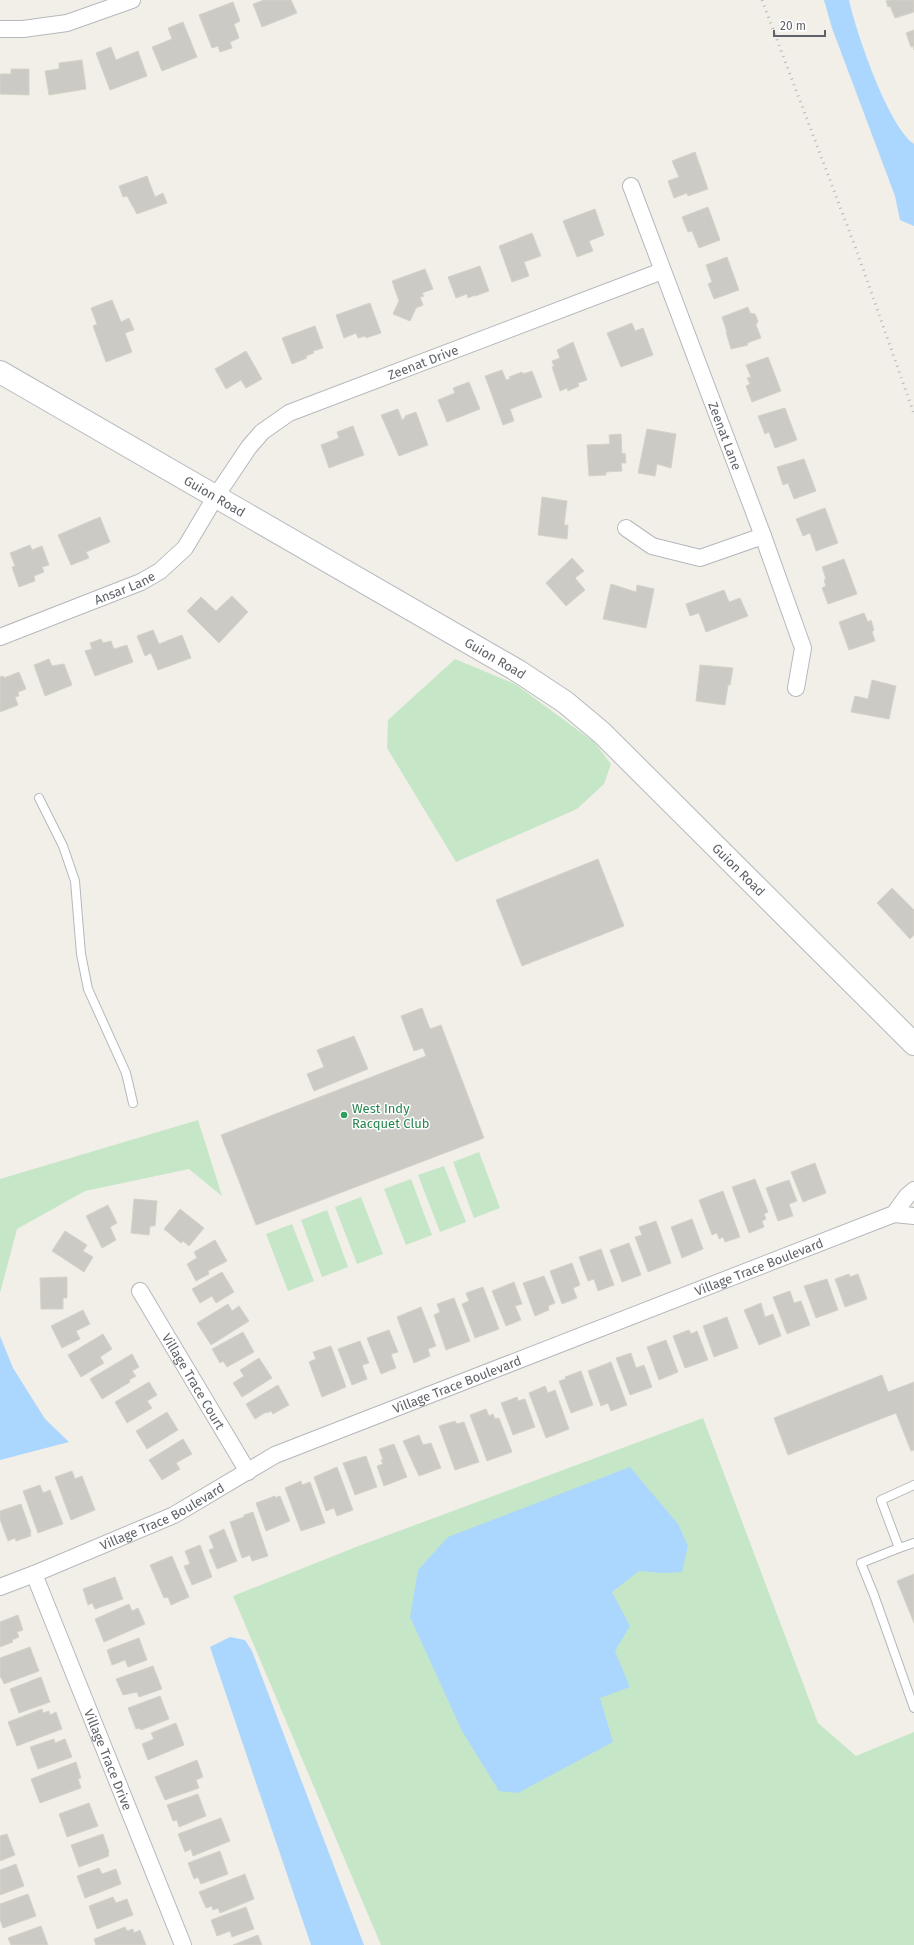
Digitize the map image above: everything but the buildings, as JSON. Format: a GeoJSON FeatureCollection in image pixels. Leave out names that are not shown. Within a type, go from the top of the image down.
{"type":"FeatureCollection","features":[{"type":"Feature","properties":{"kind":"street"},"geometry":{"type":"LineString","coordinates":[[0,29],[23,29],[67,23],[132,0]]}},
{"type":"Feature","properties":{"kind":"street","name":"Zeenat Lane"},"geometry":{"type":"LineString","coordinates":[[630,186],[763,536],[803,648],[796,688]]}},
{"type":"Feature","properties":{"kind":"street","name":"Zeenat Drive"},"geometry":{"type":"LineString","coordinates":[[216,496],[258,436],[270,425],[289,413],[662,271]]}},
{"type":"Feature","properties":{"kind":"street","name":"Guion Road"},"geometry":{"type":"LineString","coordinates":[[0,372],[518,672],[566,702],[602,733],[914,1044]]}},
{"type":"Feature","properties":{"kind":"street","name":"Ansar Lane"},"geometry":{"type":"LineString","coordinates":[[0,637],[142,582],[160,571],[185,548],[216,496]]}},
{"type":"Feature","properties":{"kind":"street"},"geometry":{"type":"LineString","coordinates":[[626,528],[652,546],[700,558],[763,536]]}},
{"type":"Feature","properties":{"kind":"street"},"geometry":{"type":"LineString","coordinates":[[894,1214],[907,1196],[914,1190]]}},
{"type":"Feature","properties":{"kind":"street"},"geometry":{"type":"LineString","coordinates":[[894,1214],[914,1216]]}},
{"type":"Feature","properties":{"kind":"street","name":"Village Trace Boulevard"},"geometry":{"type":"LineString","coordinates":[[0,1586],[34,1574],[174,1515],[248,1472],[274,1455],[894,1214]]}},
{"type":"Feature","properties":{"kind":"street","name":"Village Trace Court"},"geometry":{"type":"LineString","coordinates":[[140,1291],[248,1472]]}},
{"type":"Feature","properties":{"kind":"street","name":"Village Trace Drive"},"geometry":{"type":"LineString","coordinates":[[34,1574],[184,1945]]}},
{"type":"Feature","properties":{"kind":"lane"},"geometry":{"type":"LineString","coordinates":[[39,798],[63,846],[76,881],[81,954],[88,989],[126,1073],[133,1103]]}},
{"type":"Feature","properties":{"kind":"lane"},"geometry":{"type":"LineString","coordinates":[[899,1548],[881,1500],[914,1485]]}},
{"type":"Feature","properties":{"kind":"lane"},"geometry":{"type":"LineString","coordinates":[[914,1543],[861,1564],[874,1595],[914,1708]]}},
{"type":"Feature","properties":{"kind":"green space"},"geometry":{"type":"Polygon","coordinates":[[[455,659],[515,684],[594,742],[611,764],[604,784],[577,809],[456,862],[387,748],[388,720],[455,659]]]}},
{"type":"Feature","properties":{"kind":"green space"},"geometry":{"type":"Polygon","coordinates":[[[198,1120],[222,1196],[189,1169],[85,1191],[17,1229],[0,1293],[0,1179],[198,1120]]]}},
{"type":"Feature","properties":{"kind":"green space"},"geometry":{"type":"Polygon","coordinates":[[[479,1152],[500,1208],[474,1218],[453,1162],[479,1152]]]}},
{"type":"Feature","properties":{"kind":"green space"},"geometry":{"type":"Polygon","coordinates":[[[444,1166],[466,1222],[440,1232],[418,1175],[444,1166]]]}},
{"type":"Feature","properties":{"kind":"green space"},"geometry":{"type":"Polygon","coordinates":[[[411,1179],[432,1235],[406,1245],[384,1189],[411,1179]]]}},
{"type":"Feature","properties":{"kind":"green space"},"geometry":{"type":"Polygon","coordinates":[[[361,1197],[383,1254],[357,1264],[335,1207],[361,1197]]]}},
{"type":"Feature","properties":{"kind":"green space"},"geometry":{"type":"Polygon","coordinates":[[[327,1210],[348,1267],[322,1277],[301,1220],[327,1210]]]}},
{"type":"Feature","properties":{"kind":"green space"},"geometry":{"type":"Polygon","coordinates":[[[292,1224],[314,1281],[288,1291],[266,1234],[292,1224]]]}},
{"type":"Feature","properties":{"kind":"green space"},"geometry":{"type":"Polygon","coordinates":[[[703,1418],[818,1723],[856,1756],[914,1732],[914,1945],[381,1945],[233,1596],[356,1547],[703,1418]]]}},
{"type":"Feature","properties":{"kind":"water"},"geometry":{"type":"Polygon","coordinates":[[[824,0],[849,0],[858,33],[874,77],[894,118],[904,134],[914,144],[914,226],[900,220],[895,196],[832,28],[824,0]]]}},
{"type":"Feature","properties":{"kind":"water"},"geometry":{"type":"Polygon","coordinates":[[[0,1336],[13,1368],[45,1419],[69,1442],[0,1460],[0,1336]]]}},
{"type":"Feature","properties":{"kind":"water"},"geometry":{"type":"Polygon","coordinates":[[[630,1467],[678,1524],[688,1546],[682,1572],[663,1573],[639,1571],[612,1592],[630,1626],[615,1651],[630,1687],[600,1698],[613,1742],[518,1793],[499,1791],[462,1731],[410,1617],[418,1570],[448,1537],[630,1467]]]}},
{"type":"Feature","properties":{"kind":"water"},"geometry":{"type":"Polygon","coordinates":[[[230,1637],[245,1640],[252,1651],[364,1945],[311,1945],[210,1647],[230,1637]]]}},
{"type":"Feature","properties":{"kind":"railway"},"geometry":{"type":"LineString","coordinates":[[762,0],[856,249],[914,414]]}},
{"type":"Feature","properties":{"kind":"place","name":"West Indy Racquet Club"},"geometry":{"type":"Point","coordinates":[344,1115]}}]}
